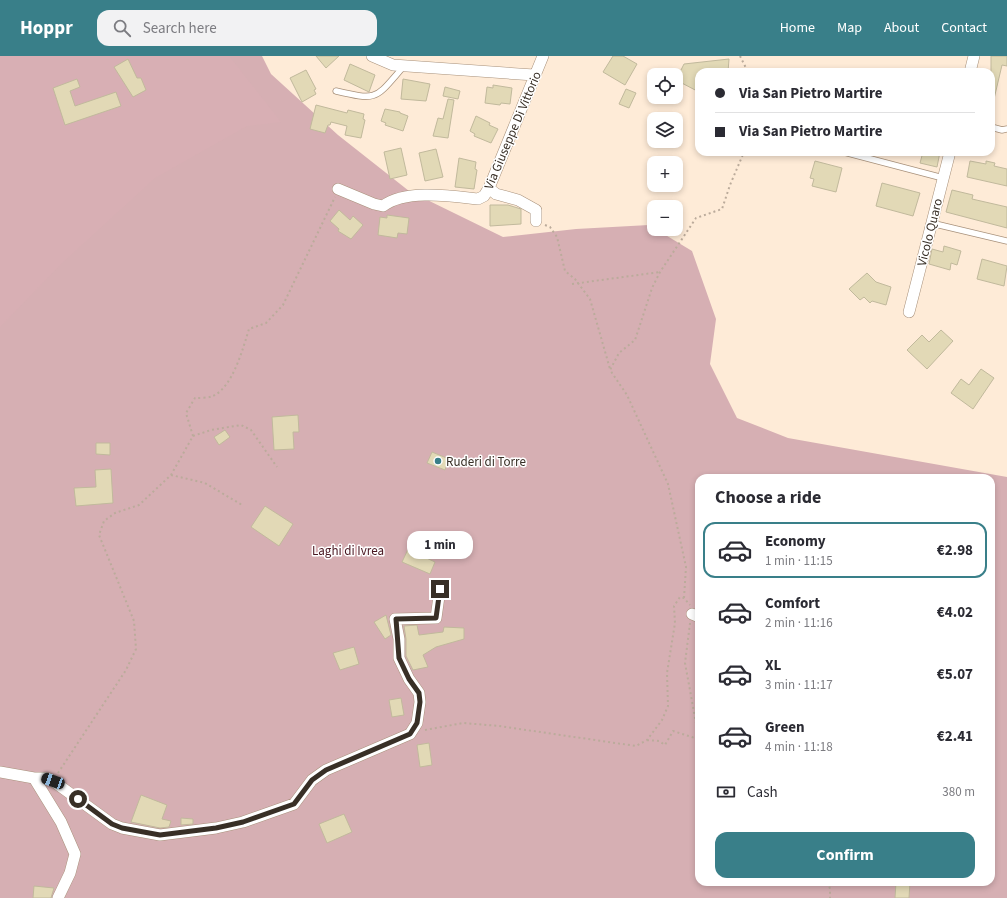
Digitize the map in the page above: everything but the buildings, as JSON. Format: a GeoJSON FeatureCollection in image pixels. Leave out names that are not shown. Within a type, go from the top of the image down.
{"type":"FeatureCollection","features":[{"type":"Feature","properties":{"kind":"street"},"geometry":{"type":"LineString","coordinates":[[372,56],[393,65],[534,75]]}},
{"type":"Feature","properties":{"kind":"street","name":"Via Giuseppe Di Vittorio"},"geometry":{"type":"LineString","coordinates":[[338,189],[374,204],[383,206],[391,201],[405,196],[478,199],[484,196],[489,188],[543,56]]}},
{"type":"Feature","properties":{"kind":"street"},"geometry":{"type":"LineString","coordinates":[[971,68],[974,56]]}},
{"type":"Feature","properties":{"kind":"street","name":"Vicolo Quaro"},"geometry":{"type":"LineString","coordinates":[[909,312],[949,156]]}},
{"type":"Feature","properties":{"kind":"street"},"geometry":{"type":"LineString","coordinates":[[489,188],[496,194],[518,200],[536,210],[536,221]]}},
{"type":"Feature","properties":{"kind":"street"},"geometry":{"type":"LineString","coordinates":[[0,772],[34,778],[46,778],[53,781],[112,824],[122,828],[160,835],[216,828],[243,822],[294,804],[312,780],[326,770],[410,734],[417,723],[420,702],[419,693],[409,679],[399,658],[396,619],[436,618],[440,589]]}},
{"type":"Feature","properties":{"kind":"street"},"geometry":{"type":"LineString","coordinates":[[34,778],[61,822],[74,854],[70,873],[58,898]]}},
{"type":"Feature","properties":{"kind":"lane"},"geometry":{"type":"LineString","coordinates":[[336,91],[365,97],[373,97],[381,92],[404,66]]}},
{"type":"Feature","properties":{"kind":"lane"},"geometry":{"type":"LineString","coordinates":[[995,128],[1002,130],[1007,129]]}},
{"type":"Feature","properties":{"kind":"lane"},"geometry":{"type":"LineString","coordinates":[[859,156],[943,178]]}},
{"type":"Feature","properties":{"kind":"lane"},"geometry":{"type":"LineString","coordinates":[[931,223],[1006,243]]}},
{"type":"Feature","properties":{"kind":"path"},"geometry":{"type":"LineString","coordinates":[[740,56],[746,68]]}},
{"type":"Feature","properties":{"kind":"path"},"geometry":{"type":"LineString","coordinates":[[610,370],[619,353],[635,340],[652,288],[660,272],[696,218],[722,209],[742,156]]}},
{"type":"Feature","properties":{"kind":"path"},"geometry":{"type":"LineString","coordinates":[[193,436],[186,413],[195,398],[213,396],[223,389],[232,375],[249,329],[266,323],[283,304],[338,189]]}},
{"type":"Feature","properties":{"kind":"path"},"geometry":{"type":"LineString","coordinates":[[536,221],[550,227],[557,237],[564,271],[578,283],[590,300],[610,370],[627,395],[668,484],[684,550],[686,567],[684,598],[690,604],[695,615],[685,663],[695,718]]}},
{"type":"Feature","properties":{"kind":"path"},"geometry":{"type":"LineString","coordinates":[[572,284],[660,272]]}},
{"type":"Feature","properties":{"kind":"path"},"geometry":{"type":"LineString","coordinates":[[53,781],[126,670],[136,649],[134,621],[99,535],[104,521],[115,513],[139,505],[170,475],[193,436],[211,430],[241,425],[251,430],[277,467]]}},
{"type":"Feature","properties":{"kind":"path"},"geometry":{"type":"LineString","coordinates":[[170,475],[205,483],[242,505]]}},
{"type":"Feature","properties":{"kind":"path"},"geometry":{"type":"LineString","coordinates":[[410,734],[463,722],[636,746],[647,740],[662,720],[668,706],[667,673],[675,623],[674,606],[680,597],[684,598]]}},
{"type":"Feature","properties":{"kind":"path"},"geometry":{"type":"LineString","coordinates":[[647,740],[659,741],[665,745],[673,731],[695,739]]}},
{"type":"Feature","properties":{"kind":"path"},"geometry":{"type":"LineString","coordinates":[[829,886],[830,898]]}},
{"type":"Feature","properties":{"kind":"green space","name":"Laghi di Ivrea"},"geometry":{"type":"Polygon","coordinates":[[[0,56],[262,56],[271,74],[338,135],[409,191],[503,237],[576,229],[647,225],[647,236],[667,236],[692,251],[716,319],[710,364],[737,418],[788,438],[990,474],[695,474],[695,886],[995,886],[995,475],[1007,477],[1007,898],[0,898],[0,56]]]}},
{"type":"Feature","properties":{"kind":"shaded area"},"geometry":{"type":"Polygon","coordinates":[[[0,56],[229,56],[281,122],[247,126],[155,178],[62,263],[0,327],[0,56]]]}},
{"type":"Feature","properties":{"kind":"place","name":"Ruderi di Torre"},"geometry":{"type":"Point","coordinates":[438,461]}},
{"type":"Feature","properties":{"kind":"route"},"geometry":{"type":"LineString","coordinates":[[78,799],[112,824],[122,828],[160,835],[216,828],[243,822],[272,810],[294,804],[312,780],[326,770],[367,751],[410,734],[417,723],[420,702],[419,693],[409,679],[399,658],[399,639],[396,619],[436,618],[440,589]]}}]}
